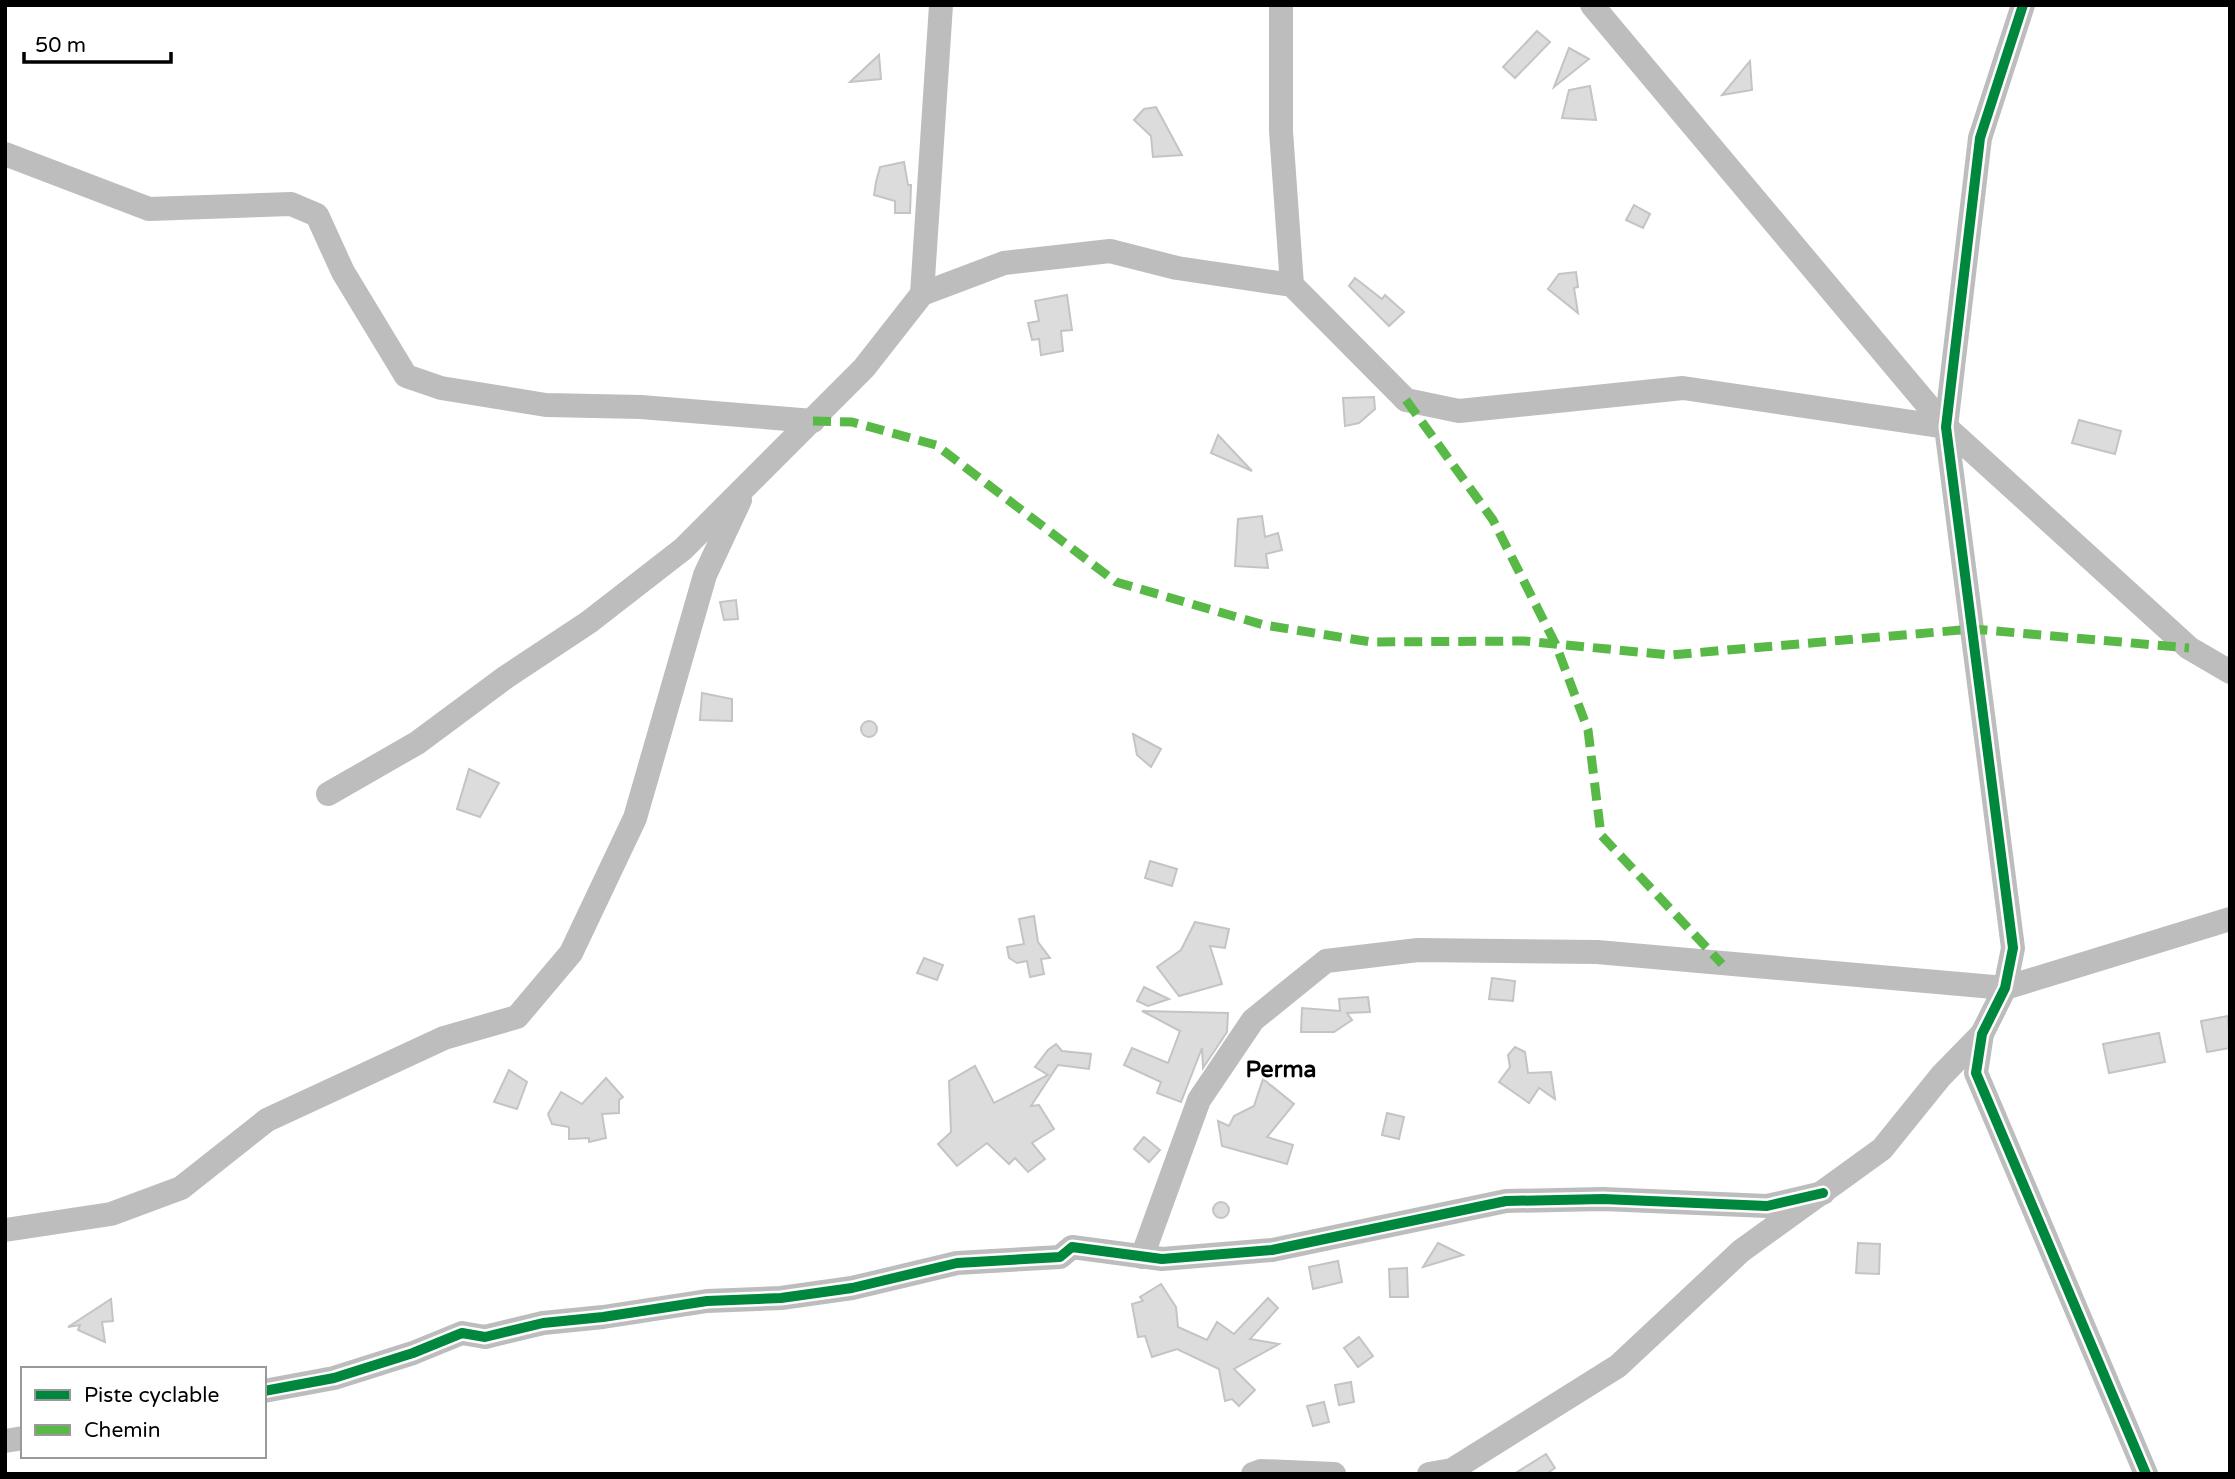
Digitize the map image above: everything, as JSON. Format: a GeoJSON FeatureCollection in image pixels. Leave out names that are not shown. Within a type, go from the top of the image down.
{"type":"FeatureCollection","features":[{"type":"Feature","properties":{"kind":"street"},"geometry":{"type":"LineString","coordinates":[[922,294],[941,5]]}},
{"type":"Feature","properties":{"kind":"street"},"geometry":{"type":"LineString","coordinates":[[1281,5],[1281,131],[1292,285]]}},
{"type":"Feature","properties":{"kind":"street"},"geometry":{"type":"LineString","coordinates":[[1592,5],[1946,427],[2189,648],[2230,672]]}},
{"type":"Feature","properties":{"kind":"street"},"geometry":{"type":"LineString","coordinates":[[1429,1474],[1452,1470],[1618,1366],[1741,1251],[1882,1149],[1941,1076],[1982,1034],[2005,988],[2013,948],[1946,427],[1980,138],[2023,5]]}},
{"type":"Feature","properties":{"kind":"street"},"geometry":{"type":"LineString","coordinates":[[5,153],[149,209],[291,204],[317,215],[343,272],[406,376],[441,388],[546,405],[641,407],[813,421]]}},
{"type":"Feature","properties":{"kind":"street"},"geometry":{"type":"LineString","coordinates":[[328,794],[416,743],[506,677],[589,622],[682,549],[864,368],[922,294],[1004,263],[1110,251],[1177,268],[1292,285],[1406,400],[1459,411],[1683,388],[1946,427]]}},
{"type":"Feature","properties":{"kind":"street"},"geometry":{"type":"LineString","coordinates":[[5,1230],[111,1214],[181,1188],[267,1120],[444,1038],[517,1017],[571,953],[635,818],[705,575],[746,487]]}},
{"type":"Feature","properties":{"kind":"street"},"geometry":{"type":"LineString","coordinates":[[1142,1257],[1199,1100],[1253,1020],[1326,961],[1418,950],[1597,952],[2005,988],[2230,919]]}},
{"type":"Feature","properties":{"kind":"street"},"geometry":{"type":"LineString","coordinates":[[1982,1034],[1976,1073],[2146,1474]]}},
{"type":"Feature","properties":{"kind":"street"},"geometry":{"type":"LineString","coordinates":[[266,1391],[334,1378],[413,1353],[461,1333],[485,1337],[542,1322],[603,1317],[707,1301],[782,1298],[852,1288],[957,1263],[1060,1257],[1072,1247],[1162,1259],[1272,1250],[1506,1201],[1603,1199],[1767,1206],[1823,1193]]}},
{"type":"Feature","properties":{"kind":"street"},"geometry":{"type":"LineString","coordinates":[[1253,1474],[1261,1471],[1334,1474]]}},
{"type":"Feature","properties":{"kind":"building"},"geometry":{"type":"Polygon","coordinates":[[[1537,31],[1550,42],[1515,78],[1503,67],[1537,31]]]}},
{"type":"Feature","properties":{"kind":"building"},"geometry":{"type":"Polygon","coordinates":[[[1569,48],[1589,59],[1554,87],[1569,48]]]}},
{"type":"Feature","properties":{"kind":"building"},"geometry":{"type":"Polygon","coordinates":[[[879,55],[881,79],[850,82],[879,55]]]}},
{"type":"Feature","properties":{"kind":"building"},"geometry":{"type":"Polygon","coordinates":[[[1750,61],[1752,90],[1722,95],[1750,61]]]}},
{"type":"Feature","properties":{"kind":"building"},"geometry":{"type":"Polygon","coordinates":[[[1590,86],[1596,120],[1562,118],[1569,90],[1590,86]]]}},
{"type":"Feature","properties":{"kind":"building"},"geometry":{"type":"Polygon","coordinates":[[[1156,107],[1182,155],[1153,157],[1151,136],[1134,120],[1144,109],[1156,107]]]}},
{"type":"Feature","properties":{"kind":"building"},"geometry":{"type":"Polygon","coordinates":[[[904,162],[908,185],[911,185],[910,213],[895,213],[895,201],[874,195],[876,182],[880,167],[904,162]]]}},
{"type":"Feature","properties":{"kind":"building"},"geometry":{"type":"Polygon","coordinates":[[[1634,205],[1650,214],[1643,228],[1626,220],[1634,205]]]}},
{"type":"Feature","properties":{"kind":"building"},"geometry":{"type":"Polygon","coordinates":[[[1576,272],[1578,287],[1574,288],[1578,313],[1548,289],[1559,274],[1576,272]]]}},
{"type":"Feature","properties":{"kind":"building"},"geometry":{"type":"Polygon","coordinates":[[[1355,278],[1382,299],[1385,295],[1404,312],[1389,326],[1349,286],[1355,278]]]}},
{"type":"Feature","properties":{"kind":"building"},"geometry":{"type":"Polygon","coordinates":[[[1067,295],[1072,330],[1061,331],[1063,351],[1041,355],[1039,339],[1032,340],[1028,323],[1039,321],[1035,301],[1067,295]]]}},
{"type":"Feature","properties":{"kind":"building"},"geometry":{"type":"Polygon","coordinates":[[[1374,397],[1375,409],[1359,423],[1345,426],[1343,398],[1374,397]]]}},
{"type":"Feature","properties":{"kind":"building"},"geometry":{"type":"Polygon","coordinates":[[[2079,420],[2121,431],[2115,454],[2072,443],[2079,420]]]}},
{"type":"Feature","properties":{"kind":"building"},"geometry":{"type":"Polygon","coordinates":[[[1218,435],[1252,471],[1211,453],[1218,435]]]}},
{"type":"Feature","properties":{"kind":"building"},"geometry":{"type":"Polygon","coordinates":[[[1262,516],[1265,537],[1278,533],[1282,550],[1266,554],[1268,568],[1235,566],[1238,519],[1262,516]]]}},
{"type":"Feature","properties":{"kind":"building"},"geometry":{"type":"Polygon","coordinates":[[[736,600],[738,619],[724,620],[720,602],[736,600]]]}},
{"type":"Feature","properties":{"kind":"building"},"geometry":{"type":"Polygon","coordinates":[[[702,693],[732,699],[732,721],[700,720],[702,693]]]}},
{"type":"Feature","properties":{"kind":"building"},"geometry":{"type":"Polygon","coordinates":[[[869,721],[877,729],[869,737],[861,729],[869,721]]]}},
{"type":"Feature","properties":{"kind":"building"},"geometry":{"type":"Polygon","coordinates":[[[1133,734],[1161,749],[1151,767],[1137,755],[1133,734]]]}},
{"type":"Feature","properties":{"kind":"building"},"geometry":{"type":"Polygon","coordinates":[[[469,769],[499,783],[480,817],[457,809],[469,769]]]}},
{"type":"Feature","properties":{"kind":"building"},"geometry":{"type":"Polygon","coordinates":[[[1150,861],[1177,869],[1172,886],[1145,878],[1150,861]]]}},
{"type":"Feature","properties":{"kind":"building"},"geometry":{"type":"Polygon","coordinates":[[[1034,916],[1038,942],[1050,958],[1041,959],[1044,974],[1030,977],[1027,961],[1017,963],[1009,958],[1007,947],[1024,944],[1019,919],[1034,916]]]}},
{"type":"Feature","properties":{"kind":"building"},"geometry":{"type":"Polygon","coordinates":[[[1195,922],[1229,929],[1225,948],[1210,946],[1222,984],[1179,996],[1157,967],[1181,950],[1195,922]]]}},
{"type":"Feature","properties":{"kind":"building"},"geometry":{"type":"Polygon","coordinates":[[[924,958],[943,965],[937,980],[917,973],[924,958]]]}},
{"type":"Feature","properties":{"kind":"building"},"geometry":{"type":"Polygon","coordinates":[[[1492,978],[1515,981],[1513,1001],[1489,999],[1492,978]]]}},
{"type":"Feature","properties":{"kind":"building"},"geometry":{"type":"Polygon","coordinates":[[[1144,987],[1169,999],[1148,1006],[1137,1001],[1144,987]]]}},
{"type":"Feature","properties":{"kind":"building"},"geometry":{"type":"Polygon","coordinates":[[[1368,997],[1370,1012],[1347,1013],[1352,1020],[1334,1032],[1301,1032],[1302,1008],[1340,1011],[1339,999],[1368,997]]]}},
{"type":"Feature","properties":{"kind":"building"},"geometry":{"type":"Polygon","coordinates":[[[1142,1011],[1228,1013],[1227,1032],[1203,1068],[1202,1048],[1181,1102],[1157,1093],[1161,1082],[1124,1065],[1132,1048],[1168,1063],[1180,1031],[1142,1011]]]}},
{"type":"Feature","properties":{"kind":"building"},"geometry":{"type":"Polygon","coordinates":[[[2228,1016],[2230,1048],[2207,1052],[2201,1021],[2228,1016]]]}},
{"type":"Feature","properties":{"kind":"building"},"geometry":{"type":"Polygon","coordinates":[[[2159,1033],[2165,1062],[2109,1073],[2103,1044],[2159,1033]]]}},
{"type":"Feature","properties":{"kind":"building"},"geometry":{"type":"Polygon","coordinates":[[[1056,1044],[1062,1051],[1091,1054],[1089,1069],[1058,1065],[1031,1106],[1039,1105],[1054,1129],[1032,1143],[1045,1159],[1028,1172],[1015,1158],[1009,1164],[987,1143],[957,1166],[938,1144],[951,1132],[949,1081],[975,1066],[994,1103],[1048,1075],[1035,1067],[1056,1044]]]}},
{"type":"Feature","properties":{"kind":"building"},"geometry":{"type":"Polygon","coordinates":[[[1515,1047],[1525,1052],[1528,1073],[1551,1072],[1555,1099],[1539,1088],[1529,1103],[1499,1082],[1510,1067],[1508,1055],[1515,1047]]]}},
{"type":"Feature","properties":{"kind":"building"},"geometry":{"type":"Polygon","coordinates":[[[509,1070],[527,1082],[517,1109],[494,1102],[509,1070]]]}},
{"type":"Feature","properties":{"kind":"building"},"geometry":{"type":"Polygon","coordinates":[[[606,1078],[623,1097],[619,1100],[619,1113],[602,1114],[606,1138],[589,1142],[589,1138],[569,1139],[569,1127],[552,1124],[548,1114],[561,1092],[582,1104],[606,1078]]]}},
{"type":"Feature","properties":{"kind":"building"},"geometry":{"type":"Polygon","coordinates":[[[1263,1079],[1294,1104],[1267,1137],[1293,1145],[1287,1164],[1222,1146],[1218,1121],[1229,1126],[1234,1116],[1254,1106],[1263,1079]]]}},
{"type":"Feature","properties":{"kind":"building"},"geometry":{"type":"Polygon","coordinates":[[[1387,1113],[1404,1117],[1399,1139],[1382,1135],[1387,1113]]]}},
{"type":"Feature","properties":{"kind":"building"},"geometry":{"type":"Polygon","coordinates":[[[1144,1137],[1160,1150],[1149,1162],[1134,1149],[1144,1137]]]}},
{"type":"Feature","properties":{"kind":"building"},"geometry":{"type":"Polygon","coordinates":[[[1221,1202],[1227,1204],[1227,1216],[1221,1218],[1215,1216],[1213,1210],[1215,1204],[1221,1202]]]}},
{"type":"Feature","properties":{"kind":"building"},"geometry":{"type":"Polygon","coordinates":[[[1438,1243],[1463,1255],[1423,1267],[1438,1243]]]}},
{"type":"Feature","properties":{"kind":"building"},"geometry":{"type":"Polygon","coordinates":[[[1858,1243],[1880,1244],[1879,1274],[1856,1273],[1858,1243]]]}},
{"type":"Feature","properties":{"kind":"building"},"geometry":{"type":"Polygon","coordinates":[[[1338,1261],[1342,1282],[1313,1289],[1309,1267],[1338,1261]]]}},
{"type":"Feature","properties":{"kind":"building"},"geometry":{"type":"Polygon","coordinates":[[[1407,1268],[1408,1297],[1390,1297],[1389,1269],[1407,1268]]]}},
{"type":"Feature","properties":{"kind":"building"},"geometry":{"type":"Polygon","coordinates":[[[1161,1284],[1176,1307],[1178,1327],[1207,1340],[1217,1322],[1234,1334],[1268,1298],[1278,1308],[1250,1339],[1279,1344],[1234,1369],[1255,1390],[1239,1406],[1232,1399],[1225,1401],[1219,1369],[1177,1349],[1152,1357],[1145,1336],[1138,1337],[1132,1304],[1143,1301],[1140,1297],[1161,1284]]]}},
{"type":"Feature","properties":{"kind":"building"},"geometry":{"type":"Polygon","coordinates":[[[111,1299],[113,1321],[102,1322],[105,1342],[78,1330],[80,1325],[68,1327],[111,1299]]]}},
{"type":"Feature","properties":{"kind":"building"},"geometry":{"type":"Polygon","coordinates":[[[1359,1337],[1373,1356],[1358,1367],[1344,1348],[1359,1337]]]}},
{"type":"Feature","properties":{"kind":"building"},"geometry":{"type":"Polygon","coordinates":[[[1351,1382],[1354,1402],[1339,1405],[1335,1385],[1351,1382]]]}},
{"type":"Feature","properties":{"kind":"building"},"geometry":{"type":"Polygon","coordinates":[[[1324,1402],[1329,1422],[1313,1426],[1307,1406],[1324,1402]]]}},
{"type":"Feature","properties":{"kind":"building"},"geometry":{"type":"Polygon","coordinates":[[[1546,1454],[1555,1468],[1546,1474],[1514,1474],[1546,1454]]]}},
{"type":"Feature","properties":{"kind":"marked path"},"geometry":{"type":"LineString","coordinates":[[1406,400],[1493,520],[1556,645],[1588,730],[1601,835],[1722,964]]}},
{"type":"Feature","properties":{"kind":"marked path"},"geometry":{"type":"LineString","coordinates":[[813,421],[852,422],[936,445],[1116,582],[1264,625],[1371,642],[1524,641],[1670,655],[1973,629],[2189,648]]}},
{"type":"Feature","properties":{"kind":"cycle path"},"geometry":{"type":"LineString","coordinates":[[2023,5],[1980,138],[1946,427],[2013,948],[2005,988],[1982,1034],[1976,1073],[2146,1474]]}},
{"type":"Feature","properties":{"kind":"cycle path"},"geometry":{"type":"LineString","coordinates":[[266,1391],[334,1378],[413,1353],[462,1333],[485,1337],[543,1323],[707,1301],[781,1298],[852,1288],[957,1263],[1060,1257],[1072,1247],[1162,1259],[1272,1250],[1506,1201],[1603,1199],[1767,1206],[1823,1193]]}},
{"type":"Feature","properties":{"kind":"district","name":"Perma"},"geometry":{"type":"Point","coordinates":[1281,1069]}}]}
